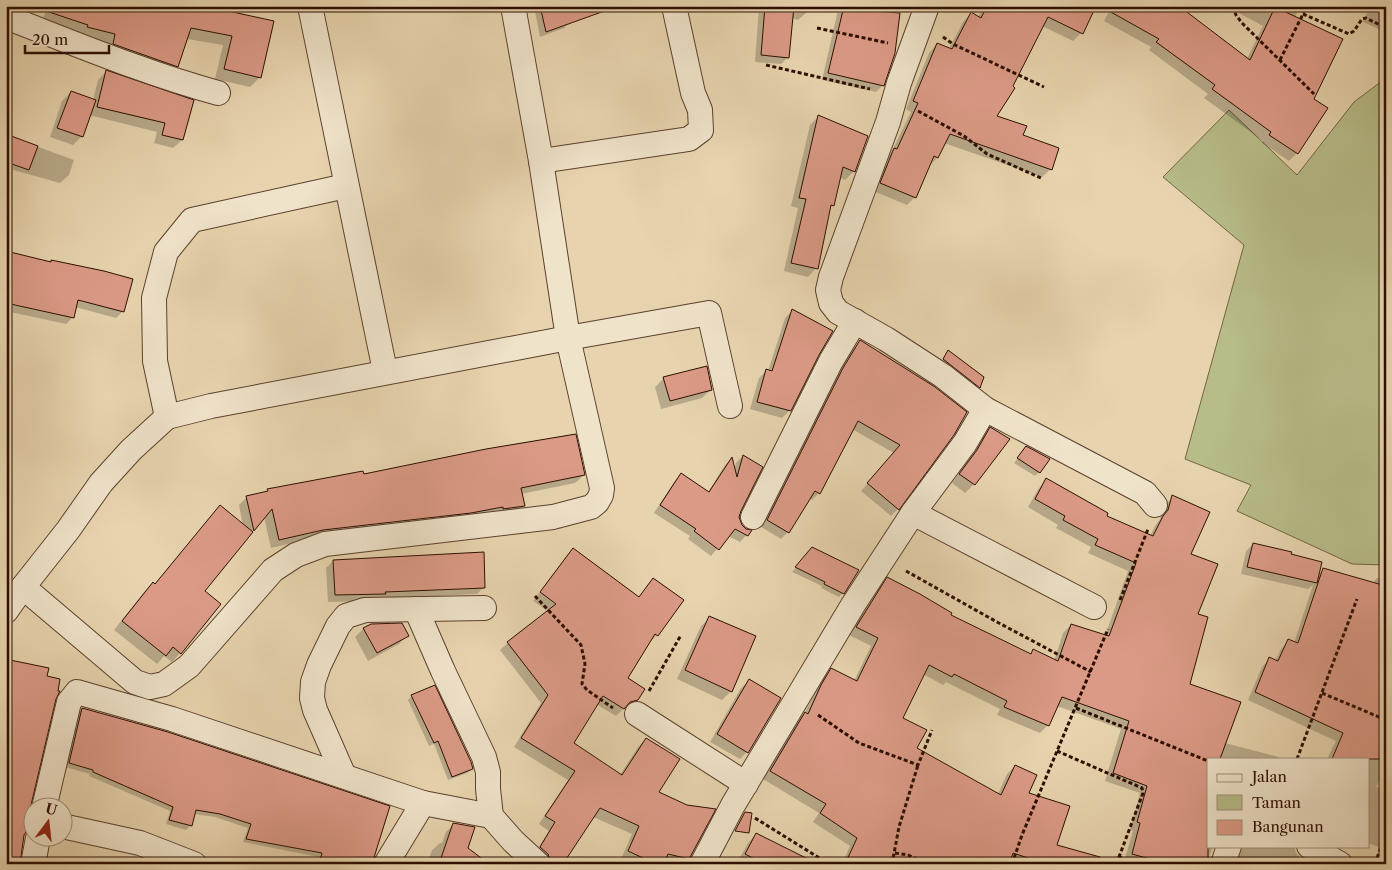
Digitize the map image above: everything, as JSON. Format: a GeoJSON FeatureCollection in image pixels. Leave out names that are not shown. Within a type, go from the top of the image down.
{"type":"FeatureCollection","features":[{"type":"Feature","properties":{"kind":"street"},"geometry":{"type":"LineString","coordinates":[[310,6],[385,371]]}},
{"type":"Feature","properties":{"kind":"street"},"geometry":{"type":"LineString","coordinates":[[23,587],[135,682],[150,687],[164,684],[189,666],[273,570],[296,555],[324,544],[554,517],[591,507],[597,502],[602,488],[568,338],[541,161],[513,6]]}},
{"type":"Feature","properties":{"kind":"street"},"geometry":{"type":"LineString","coordinates":[[541,161],[688,139],[701,130],[700,110],[693,93],[674,6]]}},
{"type":"Feature","properties":{"kind":"street"},"geometry":{"type":"LineString","coordinates":[[925,12],[888,122],[830,277],[828,290],[831,303],[838,312],[943,376],[985,410],[1145,493],[1154,504]]}},
{"type":"Feature","properties":{"kind":"street"},"geometry":{"type":"LineString","coordinates":[[6,17],[119,60],[218,93]]}},
{"type":"Feature","properties":{"kind":"street"},"geometry":{"type":"LineString","coordinates":[[167,417],[155,361],[154,298],[166,252],[192,220],[346,186]]}},
{"type":"Feature","properties":{"kind":"street"},"geometry":{"type":"LineString","coordinates":[[6,611],[68,530],[101,483],[167,417],[211,406],[385,371],[709,314],[730,406]]}},
{"type":"Feature","properties":{"kind":"street"},"geometry":{"type":"LineString","coordinates":[[753,517],[831,362],[855,321]]}},
{"type":"Feature","properties":{"kind":"street"},"geometry":{"type":"LineString","coordinates":[[702,864],[733,805],[912,513],[965,443],[985,410]]}},
{"type":"Feature","properties":{"kind":"street"},"geometry":{"type":"LineString","coordinates":[[912,513],[1094,607]]}},
{"type":"Feature","properties":{"kind":"street"},"geometry":{"type":"LineString","coordinates":[[344,776],[315,710],[312,698],[313,682],[319,665],[338,626],[346,616],[365,610],[484,608]]}},
{"type":"Feature","properties":{"kind":"street"},"geometry":{"type":"LineString","coordinates":[[416,609],[484,757],[488,772],[488,789],[492,816],[513,842],[538,864]]}},
{"type":"Feature","properties":{"kind":"street"},"geometry":{"type":"LineString","coordinates":[[46,798],[69,702],[77,692],[172,720],[423,804],[492,816]]}},
{"type":"Feature","properties":{"kind":"street"},"geometry":{"type":"LineString","coordinates":[[637,714],[746,784]]}},
{"type":"Feature","properties":{"kind":"street"},"geometry":{"type":"LineString","coordinates":[[386,864],[423,804]]}},
{"type":"Feature","properties":{"kind":"street"},"geometry":{"type":"LineString","coordinates":[[72,828],[140,843],[194,864]]}},
{"type":"Feature","properties":{"kind":"street"},"geometry":{"type":"LineString","coordinates":[[33,864],[36,848]]}},
{"type":"Feature","properties":{"kind":"street"},"geometry":{"type":"LineString","coordinates":[[1223,864],[1229,848]]}},
{"type":"Feature","properties":{"kind":"street"},"geometry":{"type":"LineString","coordinates":[[1312,848],[1340,864]]}},
{"type":"Feature","properties":{"kind":"path"},"geometry":{"type":"LineString","coordinates":[[1233,6],[1236,15],[1242,23],[1314,94]]}},
{"type":"Feature","properties":{"kind":"path"},"geometry":{"type":"LineString","coordinates":[[1280,60],[1307,6]]}},
{"type":"Feature","properties":{"kind":"path"},"geometry":{"type":"LineString","coordinates":[[925,12],[936,33],[953,44],[1044,87]]}},
{"type":"Feature","properties":{"kind":"path"},"geometry":{"type":"LineString","coordinates":[[1303,14],[1349,34],[1354,32],[1362,19],[1366,18],[1386,28]]}},
{"type":"Feature","properties":{"kind":"path"},"geometry":{"type":"LineString","coordinates":[[817,28],[912,48]]}},
{"type":"Feature","properties":{"kind":"path"},"geometry":{"type":"LineString","coordinates":[[766,65],[896,95],[911,107],[964,136],[987,154],[1040,178]]}},
{"type":"Feature","properties":{"kind":"path"},"geometry":{"type":"LineString","coordinates":[[1119,602],[1150,524],[1154,504]]}},
{"type":"Feature","properties":{"kind":"path"},"geometry":{"type":"LineString","coordinates":[[884,558],[1090,672]]}},
{"type":"Feature","properties":{"kind":"path"},"geometry":{"type":"LineString","coordinates":[[535,596],[581,645],[585,664],[582,684],[587,690],[614,709],[626,714],[637,714],[681,635]]}},
{"type":"Feature","properties":{"kind":"path"},"geometry":{"type":"LineString","coordinates":[[1297,758],[1357,599]]}},
{"type":"Feature","properties":{"kind":"path"},"geometry":{"type":"LineString","coordinates":[[1012,864],[1022,835],[1108,628]]}},
{"type":"Feature","properties":{"kind":"path"},"geometry":{"type":"LineString","coordinates":[[1322,693],[1386,720]]}},
{"type":"Feature","properties":{"kind":"path"},"geometry":{"type":"LineString","coordinates":[[796,700],[859,743],[918,765]]}},
{"type":"Feature","properties":{"kind":"path"},"geometry":{"type":"LineString","coordinates":[[1076,708],[1207,761]]}},
{"type":"Feature","properties":{"kind":"path"},"geometry":{"type":"LineString","coordinates":[[892,864],[899,827],[918,765],[932,730]]}},
{"type":"Feature","properties":{"kind":"path"},"geometry":{"type":"LineString","coordinates":[[1057,752],[1142,788],[1143,793],[1117,864]]}},
{"type":"Feature","properties":{"kind":"path"},"geometry":{"type":"LineString","coordinates":[[733,805],[780,832],[829,864]]}},
{"type":"Feature","properties":{"kind":"path"},"geometry":{"type":"LineString","coordinates":[[1375,864],[1386,832]]}},
{"type":"Feature","properties":{"kind":"path"},"geometry":{"type":"LineString","coordinates":[[895,852],[908,855],[928,864]]}},
{"type":"Feature","properties":{"kind":"path"},"geometry":{"type":"LineString","coordinates":[[1119,857],[1140,864]]}},
{"type":"Feature","properties":{"kind":"green space"},"geometry":{"type":"Polygon","coordinates":[[[1386,78],[1386,565],[1352,564],[1237,511],[1251,485],[1185,459],[1244,245],[1163,177],[1229,110],[1297,175],[1354,102],[1386,78]]]}},
{"type":"Feature","properties":{"kind":"building"},"geometry":{"type":"Polygon","coordinates":[[[43,6],[229,6],[228,11],[274,21],[261,78],[224,69],[232,36],[191,28],[178,67],[113,44],[115,34],[87,27],[88,25],[43,10],[43,6]]]}},
{"type":"Feature","properties":{"kind":"building"},"geometry":{"type":"Polygon","coordinates":[[[540,6],[609,6],[610,9],[546,32],[540,6]]]}},
{"type":"Feature","properties":{"kind":"building"},"geometry":{"type":"Polygon","coordinates":[[[765,6],[794,6],[789,58],[761,55],[765,6]]]}},
{"type":"Feature","properties":{"kind":"building"},"geometry":{"type":"Polygon","coordinates":[[[844,6],[874,6],[873,11],[900,13],[895,53],[884,86],[828,73],[844,6]]]}},
{"type":"Feature","properties":{"kind":"building"},"geometry":{"type":"Polygon","coordinates":[[[987,6],[1096,6],[1083,34],[1048,17],[1013,86],[1015,88],[997,116],[1027,126],[1023,135],[1059,148],[1052,170],[950,134],[938,158],[934,156],[916,198],[880,183],[894,148],[897,149],[918,103],[913,101],[937,43],[952,49],[971,12],[981,18],[987,6]]]}},
{"type":"Feature","properties":{"kind":"building"},"geometry":{"type":"Polygon","coordinates":[[[1100,6],[1179,6],[1250,60],[1275,7],[1343,39],[1314,99],[1328,108],[1298,154],[1269,135],[1271,132],[1212,89],[1215,85],[1156,42],[1159,39],[1100,6]]]}},
{"type":"Feature","properties":{"kind":"building"},"geometry":{"type":"Polygon","coordinates":[[[106,70],[194,100],[183,140],[162,135],[165,123],[97,107],[106,70]]]}},
{"type":"Feature","properties":{"kind":"building"},"geometry":{"type":"Polygon","coordinates":[[[71,91],[96,100],[83,137],[57,128],[71,91]]]}},
{"type":"Feature","properties":{"kind":"building"},"geometry":{"type":"Polygon","coordinates":[[[818,115],[868,136],[855,172],[843,167],[834,206],[831,205],[818,269],[791,263],[806,199],[799,198],[818,115]]]}},
{"type":"Feature","properties":{"kind":"building"},"geometry":{"type":"Polygon","coordinates":[[[6,134],[38,146],[29,170],[6,162],[6,134]]]}},
{"type":"Feature","properties":{"kind":"building"},"geometry":{"type":"Polygon","coordinates":[[[6,251],[51,262],[51,260],[104,271],[133,279],[124,312],[78,300],[74,318],[6,303],[6,251]]]}},
{"type":"Feature","properties":{"kind":"building"},"geometry":{"type":"Polygon","coordinates":[[[792,309],[833,331],[791,411],[757,402],[766,369],[772,371],[792,309]]]}},
{"type":"Feature","properties":{"kind":"building"},"geometry":{"type":"Polygon","coordinates":[[[860,340],[935,387],[967,412],[954,435],[899,510],[867,483],[900,445],[858,421],[820,494],[815,491],[789,533],[767,520],[843,368],[860,340]]]}},
{"type":"Feature","properties":{"kind":"building"},"geometry":{"type":"Polygon","coordinates":[[[948,350],[984,377],[980,388],[943,359],[948,350]]]}},
{"type":"Feature","properties":{"kind":"building"},"geometry":{"type":"Polygon","coordinates":[[[707,366],[712,390],[670,401],[663,377],[707,366]]]}},
{"type":"Feature","properties":{"kind":"building"},"geometry":{"type":"Polygon","coordinates":[[[990,427],[1010,439],[975,485],[959,474],[977,450],[990,427]]]}},
{"type":"Feature","properties":{"kind":"building"},"geometry":{"type":"Polygon","coordinates":[[[576,434],[585,475],[521,488],[525,506],[503,509],[503,507],[471,513],[323,530],[279,540],[272,509],[254,531],[246,496],[268,491],[267,489],[363,471],[364,474],[486,449],[576,434]]]}},
{"type":"Feature","properties":{"kind":"building"},"geometry":{"type":"Polygon","coordinates":[[[1026,446],[1050,459],[1040,473],[1017,458],[1026,446]]]}},
{"type":"Feature","properties":{"kind":"building"},"geometry":{"type":"Polygon","coordinates":[[[743,455],[763,467],[739,517],[746,529],[752,530],[748,536],[735,529],[719,550],[694,531],[696,529],[660,505],[681,473],[709,492],[732,457],[737,477],[743,455]]]}},
{"type":"Feature","properties":{"kind":"building"},"geometry":{"type":"Polygon","coordinates":[[[1046,478],[1108,513],[1107,516],[1153,536],[1168,510],[1172,495],[1210,512],[1191,554],[1218,564],[1198,614],[1208,617],[1190,684],[1241,702],[1220,758],[1207,758],[1208,864],[1168,864],[1132,854],[1140,823],[1137,822],[1147,786],[1113,773],[1129,721],[1062,697],[1049,726],[1004,707],[1007,701],[954,674],[952,677],[929,665],[903,718],[927,730],[917,748],[1001,795],[1015,765],[1037,775],[1029,793],[1070,806],[1057,845],[1100,857],[1099,864],[1046,864],[1013,853],[1009,864],[845,864],[857,838],[820,813],[826,804],[770,771],[805,712],[808,714],[831,668],[857,681],[878,638],[856,627],[887,577],[952,613],[951,615],[1031,654],[1033,649],[1058,661],[1071,624],[1109,636],[1136,563],[1095,545],[1098,539],[1063,520],[1065,516],[1035,499],[1046,478]]]}},
{"type":"Feature","properties":{"kind":"building"},"geometry":{"type":"Polygon","coordinates":[[[220,505],[253,532],[205,591],[221,604],[181,654],[173,647],[166,656],[122,621],[220,505]]]}},
{"type":"Feature","properties":{"kind":"building"},"geometry":{"type":"Polygon","coordinates":[[[1253,543],[1292,552],[1291,554],[1322,562],[1317,583],[1247,567],[1253,543]]]}},
{"type":"Feature","properties":{"kind":"building"},"geometry":{"type":"Polygon","coordinates":[[[812,547],[859,570],[844,594],[795,567],[812,547]]]}},
{"type":"Feature","properties":{"kind":"building"},"geometry":{"type":"Polygon","coordinates":[[[573,548],[639,597],[653,578],[684,600],[658,636],[655,634],[628,678],[645,689],[638,700],[630,702],[624,709],[603,696],[574,743],[622,775],[646,738],[680,759],[659,792],[687,805],[716,809],[689,859],[668,854],[664,864],[656,864],[628,851],[639,826],[600,808],[563,864],[551,864],[548,854],[540,847],[555,822],[545,816],[575,771],[521,738],[548,695],[507,642],[556,604],[540,592],[573,548]]]}},
{"type":"Feature","properties":{"kind":"building"},"geometry":{"type":"Polygon","coordinates":[[[484,552],[485,588],[335,595],[333,560],[484,552]]]}},
{"type":"Feature","properties":{"kind":"building"},"geometry":{"type":"Polygon","coordinates":[[[1323,568],[1386,586],[1386,759],[1332,758],[1343,733],[1255,692],[1269,657],[1278,661],[1288,639],[1298,643],[1323,568]]]}},
{"type":"Feature","properties":{"kind":"building"},"geometry":{"type":"Polygon","coordinates":[[[709,616],[756,636],[732,692],[685,670],[709,616]]]}},
{"type":"Feature","properties":{"kind":"building"},"geometry":{"type":"Polygon","coordinates":[[[402,623],[409,636],[377,653],[363,628],[371,624],[402,623]]]}},
{"type":"Feature","properties":{"kind":"building"},"geometry":{"type":"Polygon","coordinates":[[[10,660],[49,668],[47,676],[60,679],[58,691],[60,691],[56,699],[33,798],[22,798],[22,848],[20,864],[6,864],[6,679],[10,660]]]}},
{"type":"Feature","properties":{"kind":"building"},"geometry":{"type":"Polygon","coordinates":[[[749,679],[781,698],[748,753],[717,734],[749,679]]]}},
{"type":"Feature","properties":{"kind":"building"},"geometry":{"type":"Polygon","coordinates":[[[435,685],[473,769],[452,777],[438,741],[434,743],[411,695],[435,685]]]}},
{"type":"Feature","properties":{"kind":"building"},"geometry":{"type":"Polygon","coordinates":[[[82,708],[168,732],[390,806],[372,864],[319,864],[322,853],[246,839],[251,824],[220,814],[196,810],[192,826],[169,820],[173,807],[93,772],[93,770],[69,763],[82,708]]]}},
{"type":"Feature","properties":{"kind":"building"},"geometry":{"type":"Polygon","coordinates":[[[745,812],[752,813],[749,833],[735,831],[745,812]]]}},
{"type":"Feature","properties":{"kind":"building"},"geometry":{"type":"Polygon","coordinates":[[[453,823],[475,827],[468,848],[489,864],[439,864],[453,823]]]}},
{"type":"Feature","properties":{"kind":"building"},"geometry":{"type":"Polygon","coordinates":[[[756,833],[818,864],[764,864],[745,854],[756,833]]]}}]}
